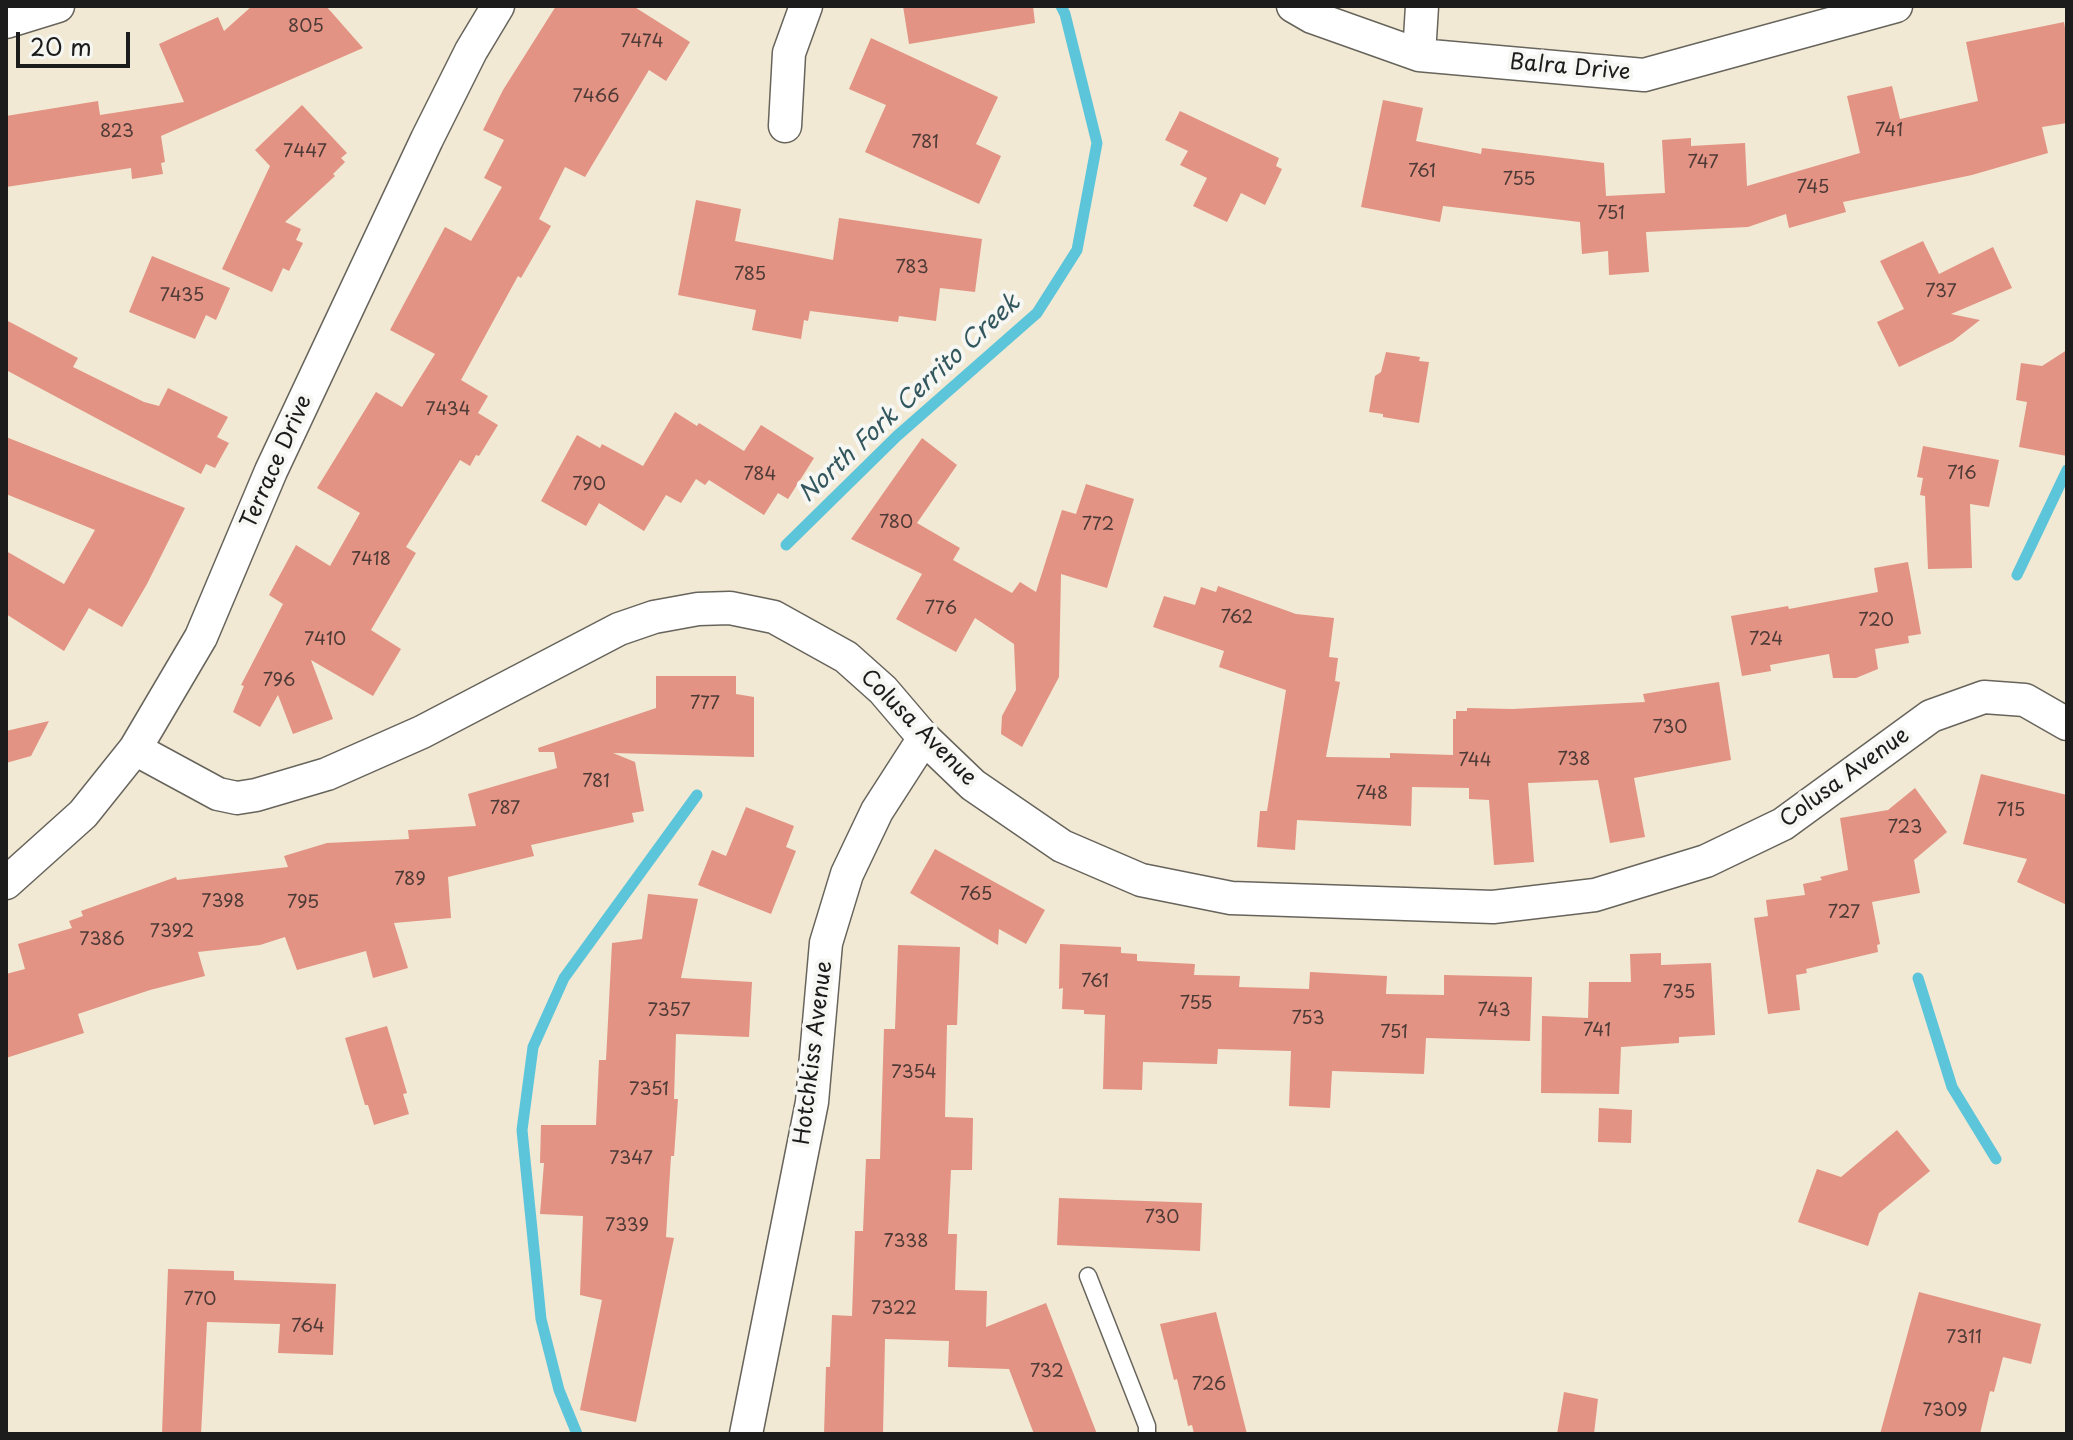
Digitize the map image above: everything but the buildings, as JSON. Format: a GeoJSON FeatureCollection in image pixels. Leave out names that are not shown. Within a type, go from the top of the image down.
{"type":"FeatureCollection","features":[{"type":"Feature","properties":{"kind":"street"},"geometry":{"type":"LineString","coordinates":[[6,22],[58,6]]}},
{"type":"Feature","properties":{"kind":"street","name":"Terrace Drive"},"geometry":{"type":"LineString","coordinates":[[6,883],[83,814],[135,749],[201,637],[271,471],[427,139],[471,51],[498,6]]}},
{"type":"Feature","properties":{"kind":"street"},"geometry":{"type":"LineString","coordinates":[[785,126],[789,53],[806,6]]}},
{"type":"Feature","properties":{"kind":"street","name":"Balra Drive"},"geometry":{"type":"LineString","coordinates":[[1293,6],[1312,17],[1419,55],[1644,75],[1896,6]]}},
{"type":"Feature","properties":{"kind":"street"},"geometry":{"type":"LineString","coordinates":[[1419,55],[1422,6]]}},
{"type":"Feature","properties":{"kind":"street","name":"Colusa Avenue"},"geometry":{"type":"LineString","coordinates":[[135,749],[218,794],[237,798],[256,795],[327,774],[422,732],[619,629],[654,617],[698,609],[730,608],[774,617],[846,657],[883,690],[924,738],[973,785],[1062,846],[1141,880],[1231,898],[1493,907],[1595,895],[1706,861],[1783,824],[1931,716],[1984,697],[2025,700],[2067,724]]}},
{"type":"Feature","properties":{"kind":"street","name":"Hotchkiss Avenue"},"geometry":{"type":"LineString","coordinates":[[746,1434],[812,1102],[826,943],[847,874],[877,811],[924,738]]}},
{"type":"Feature","properties":{"kind":"lane"},"geometry":{"type":"LineString","coordinates":[[1088,1276],[1147,1426],[1147,1434]]}},
{"type":"Feature","properties":{"kind":"waterway","name":"North Fork Cerrito Creek"},"geometry":{"type":"LineString","coordinates":[[786,545],[897,436],[1037,313],[1077,250],[1097,143],[1061,6]]}},
{"type":"Feature","properties":{"kind":"waterway","name":"North Fork Cerrito Creek"},"geometry":{"type":"LineString","coordinates":[[2017,575],[2067,470]]}},
{"type":"Feature","properties":{"kind":"waterway","name":"North Fork Cerrito Creek"},"geometry":{"type":"LineString","coordinates":[[577,1434],[559,1390],[541,1319],[522,1130],[533,1047],[564,978],[697,795]]}},
{"type":"Feature","properties":{"kind":"waterway","name":"North Fork Cerrito Creek"},"geometry":{"type":"LineString","coordinates":[[1918,978],[1952,1087],[1996,1159]]}}]}
